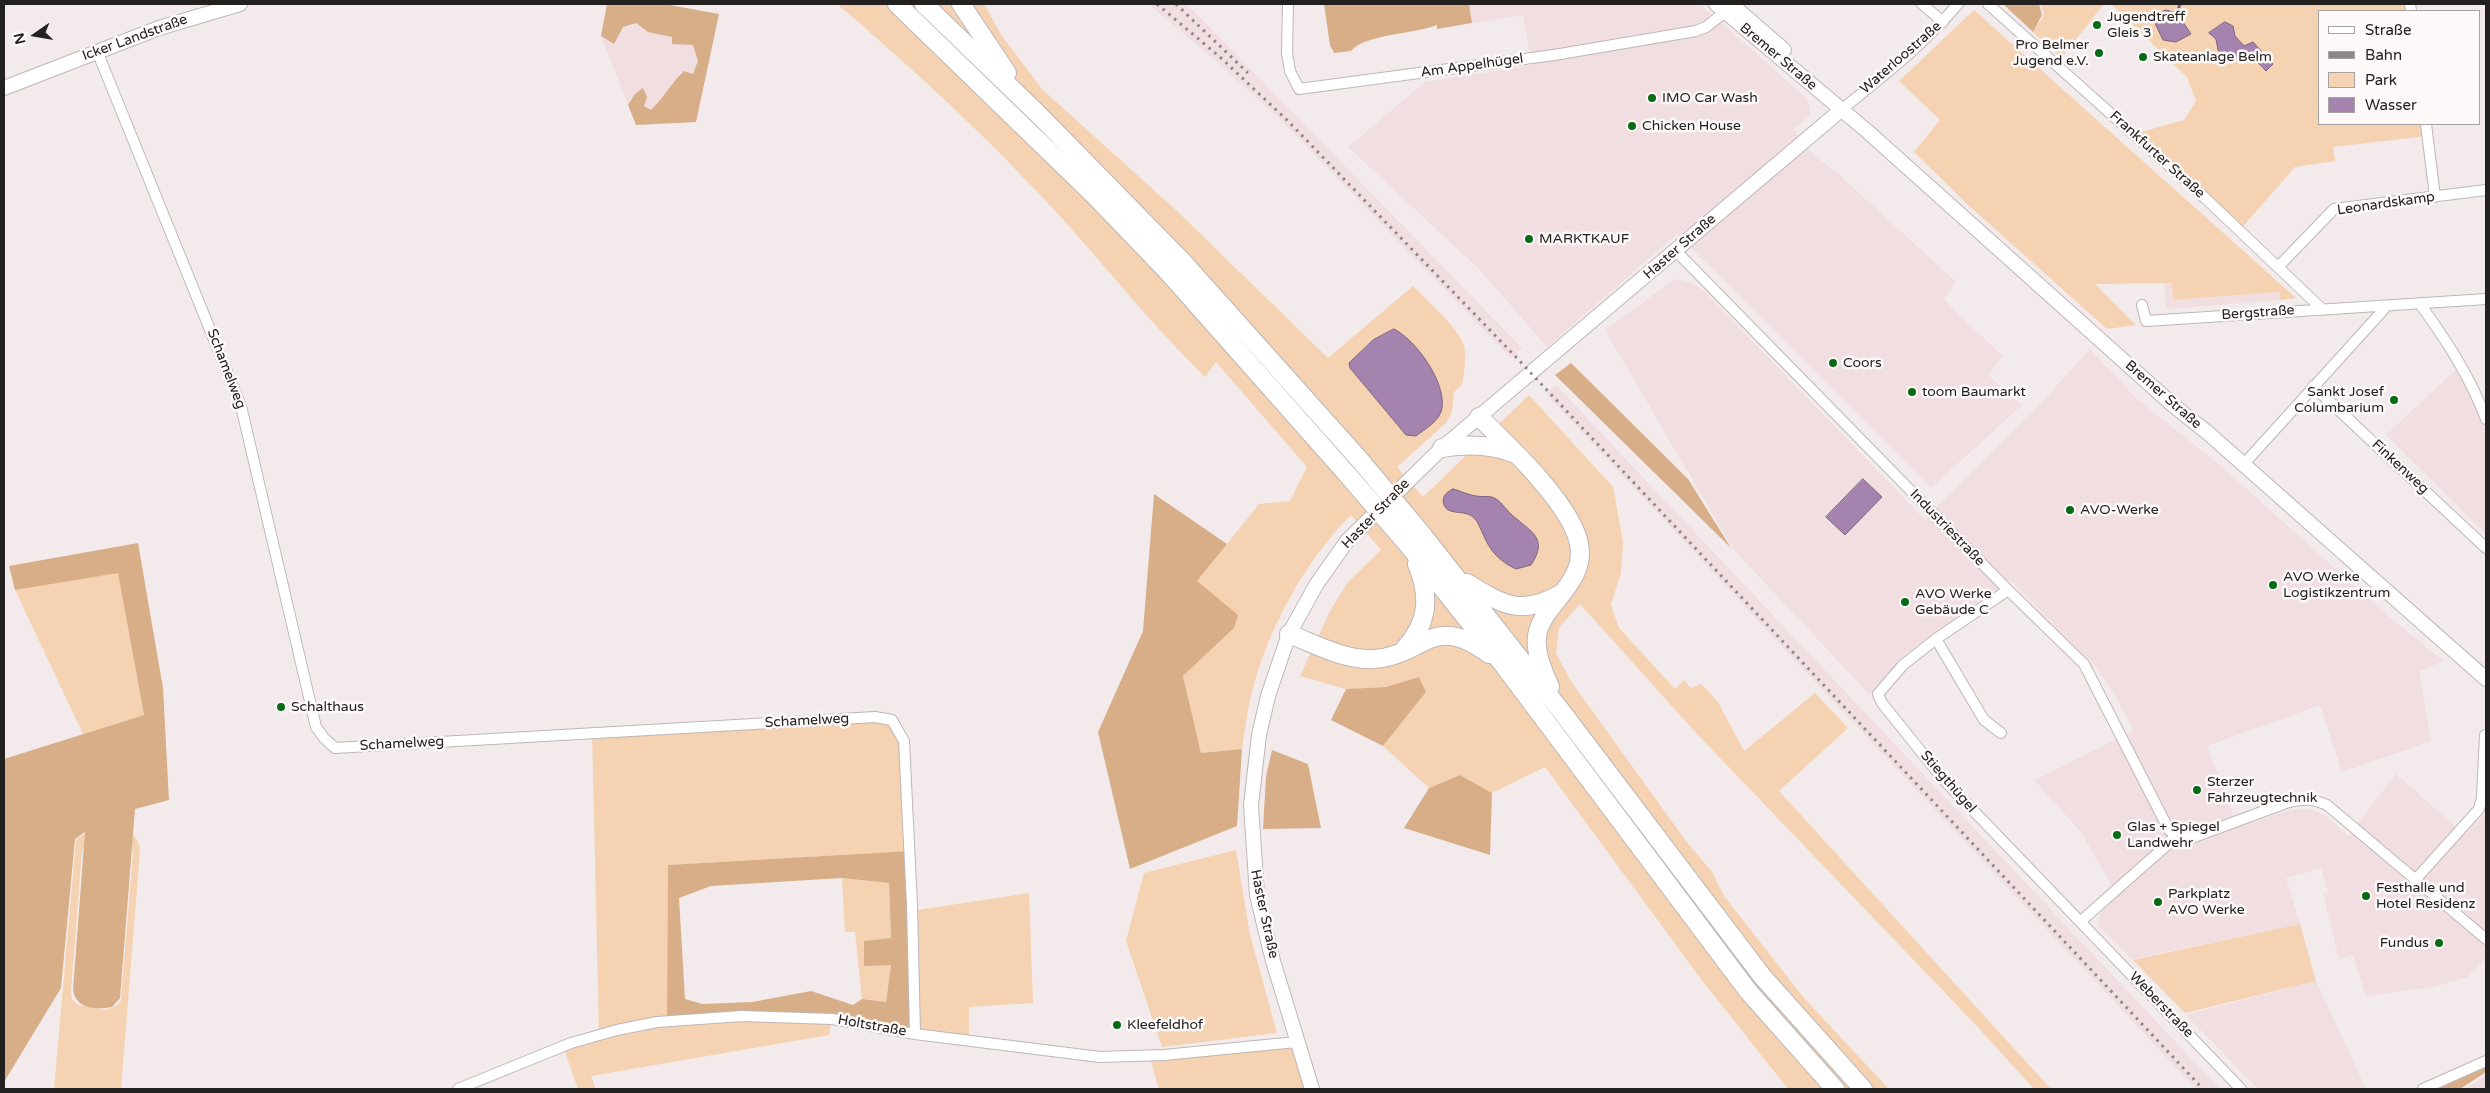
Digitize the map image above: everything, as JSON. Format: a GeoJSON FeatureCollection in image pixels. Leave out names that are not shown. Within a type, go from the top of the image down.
{"type":"FeatureCollection","features":[{"type":"Feature","properties":{"kind":"highway"},"geometry":{"type":"LineString","coordinates":[[897,4],[1115,216],[1188,294],[1346,473],[1415,540],[1455,575],[1495,601],[1514,607],[1548,601],[1565,591]]}},
{"type":"Feature","properties":{"kind":"highway"},"geometry":{"type":"LineString","coordinates":[[924,4],[1039,115],[1182,261],[1359,458],[1505,667],[1748,991],[1835,1089]]}},
{"type":"Feature","properties":{"kind":"highway"},"geometry":{"type":"LineString","coordinates":[[961,4],[1001,65],[1039,115]]}},
{"type":"Feature","properties":{"kind":"highway"},"geometry":{"type":"LineString","coordinates":[[1479,417],[1554,495],[1574,524],[1580,546],[1580,563],[1537,635],[1538,658],[1562,712]]}},
{"type":"Feature","properties":{"kind":"highway"},"geometry":{"type":"LineString","coordinates":[[1442,448],[1477,445],[1499,447],[1514,453]]}},
{"type":"Feature","properties":{"kind":"highway"},"geometry":{"type":"LineString","coordinates":[[1402,650],[1414,638],[1421,623],[1426,604],[1425,583],[1415,540]]}},
{"type":"Feature","properties":{"kind":"highway"},"geometry":{"type":"LineString","coordinates":[[1455,575],[1562,712],[1762,976],[1863,1089]]}},
{"type":"Feature","properties":{"kind":"highway"},"geometry":{"type":"LineString","coordinates":[[1290,634],[1347,656],[1373,659],[1392,655],[1423,640],[1445,636],[1459,637],[1478,647],[1505,667]]}},
{"type":"Feature","properties":{"kind":"street","name":"Icker Landstraße"},"geometry":{"type":"LineString","coordinates":[[4,88],[158,28],[240,4]]}},
{"type":"Feature","properties":{"kind":"street","name":"Am Appelhügel"},"geometry":{"type":"LineString","coordinates":[[1288,4],[1287,52],[1290,71],[1299,89],[1554,55],[1696,32],[1706,27],[1724,6]]}},
{"type":"Feature","properties":{"kind":"street"},"geometry":{"type":"LineString","coordinates":[[1922,4],[1943,22]]}},
{"type":"Feature","properties":{"kind":"street","name":"Waterloostraße"},"geometry":{"type":"LineString","coordinates":[[1841,110],[1884,75],[1943,22],[1958,4]]}},
{"type":"Feature","properties":{"kind":"street","name":"Frankfurter Straße"},"geometry":{"type":"LineString","coordinates":[[1988,4],[2279,266],[2322,309]]}},
{"type":"Feature","properties":{"kind":"street","name":"Bremer Straße"},"geometry":{"type":"LineString","coordinates":[[1724,6],[1750,33],[1841,110],[2486,679]]}},
{"type":"Feature","properties":{"kind":"street","name":"Bremer Straße"},"geometry":{"type":"LineString","coordinates":[[1724,6],[1817,79],[1841,110]]}},
{"type":"Feature","properties":{"kind":"street","name":"Schamelweg"},"geometry":{"type":"LineString","coordinates":[[97,51],[242,406],[316,727],[324,738],[335,748],[875,717],[892,720],[904,741],[912,905],[915,1034]]}},
{"type":"Feature","properties":{"kind":"street","name":"Haster Straße"},"geometry":{"type":"LineString","coordinates":[[1312,1089],[1296,1042],[1257,896],[1251,835],[1251,805],[1259,735],[1268,696],[1290,634],[1316,585],[1347,541],[1442,448],[1841,110]]}},
{"type":"Feature","properties":{"kind":"street"},"geometry":{"type":"LineString","coordinates":[[2426,125],[2435,197]]}},
{"type":"Feature","properties":{"kind":"street","name":"Leonardskamp"},"geometry":{"type":"LineString","coordinates":[[2279,266],[2334,209],[2486,190]]}},
{"type":"Feature","properties":{"kind":"street","name":"Industriestraße"},"geometry":{"type":"LineString","coordinates":[[1676,251],[2008,590],[2084,664],[2099,689],[2163,820],[2175,835]]}},
{"type":"Feature","properties":{"kind":"street","name":"Bergstraße"},"geometry":{"type":"LineString","coordinates":[[2142,305],[2146,321],[2322,309],[2386,307],[2486,299]]}},
{"type":"Feature","properties":{"kind":"street"},"geometry":{"type":"LineString","coordinates":[[2420,304],[2450,346],[2475,390],[2486,419]]}},
{"type":"Feature","properties":{"kind":"street"},"geometry":{"type":"LineString","coordinates":[[2243,465],[2386,307]]}},
{"type":"Feature","properties":{"kind":"street","name":"Finkenweg"},"geometry":{"type":"LineString","coordinates":[[2313,386],[2486,548]]}},
{"type":"Feature","properties":{"kind":"street","name":"Stiegthügel"},"geometry":{"type":"LineString","coordinates":[[2008,590],[1936,639],[1903,665],[1878,694],[1882,703],[1943,779],[2081,921]]}},
{"type":"Feature","properties":{"kind":"street"},"geometry":{"type":"LineString","coordinates":[[1936,639],[1984,720],[2001,733]]}},
{"type":"Feature","properties":{"kind":"street"},"geometry":{"type":"LineString","coordinates":[[2415,880],[2479,808],[2482,798],[2485,735]]}},
{"type":"Feature","properties":{"kind":"street"},"geometry":{"type":"LineString","coordinates":[[2081,921],[2168,844],[2175,835],[2184,838],[2194,837],[2286,803],[2310,799],[2327,805],[2486,939]]}},
{"type":"Feature","properties":{"kind":"street","name":"Weberstraße"},"geometry":{"type":"LineString","coordinates":[[2081,921],[2241,1089]]}},
{"type":"Feature","properties":{"kind":"street","name":"Holtstraße"},"geometry":{"type":"LineString","coordinates":[[458,1089],[571,1042],[657,1022],[742,1016],[832,1019],[915,1034],[1100,1057],[1164,1055],[1296,1042]]}},
{"type":"Feature","properties":{"kind":"street"},"geometry":{"type":"LineString","coordinates":[[2423,1089],[2486,1061]]}},
{"type":"Feature","properties":{"kind":"shaded area"},"geometry":{"type":"Polygon","coordinates":[[[607,4],[664,4],[719,14],[696,122],[636,125],[601,36],[607,4]]]}},
{"type":"Feature","properties":{"kind":"shaded area"},"geometry":{"type":"Polygon","coordinates":[[[607,4],[664,4],[719,14],[696,122],[636,125],[628,105],[635,94],[643,88],[647,97],[644,106],[651,110],[684,71],[693,74],[698,61],[693,45],[672,44],[672,37],[648,32],[636,23],[623,27],[614,44],[601,36],[607,4]]]}},
{"type":"Feature","properties":{"kind":"shaded area"},"geometry":{"type":"Polygon","coordinates":[[[1148,4],[1185,4],[1194,11],[1522,348],[1511,358],[1285,124],[1214,59],[1148,4]]]}},
{"type":"Feature","properties":{"kind":"shaded area"},"geometry":{"type":"Polygon","coordinates":[[[1324,4],[1469,4],[1472,23],[1437,29],[1437,25],[1367,41],[1351,51],[1334,53],[1330,45],[1324,4]]]}},
{"type":"Feature","properties":{"kind":"shaded area"},"geometry":{"type":"Polygon","coordinates":[[[1469,4],[1700,4],[1805,97],[1810,107],[1810,115],[1793,130],[1816,157],[1835,171],[1956,282],[1944,299],[2003,356],[1988,375],[2022,405],[1931,488],[1677,234],[1547,347],[1479,269],[1348,147],[1425,82],[1532,65],[1523,15],[1472,23],[1469,4]]]}},
{"type":"Feature","properties":{"kind":"shaded area"},"geometry":{"type":"Polygon","coordinates":[[[2003,4],[2039,4],[2042,15],[2033,32],[2003,4]]]}},
{"type":"Feature","properties":{"kind":"shaded area"},"geometry":{"type":"Polygon","coordinates":[[[1675,279],[1694,284],[1704,291],[1924,519],[2031,414],[2090,349],[2137,399],[2221,466],[2388,616],[2444,661],[2419,671],[2431,741],[2342,772],[2320,705],[2207,746],[2238,827],[2290,810],[2310,809],[2326,816],[2348,836],[2396,774],[2465,835],[2486,812],[2486,957],[2468,977],[2433,987],[2366,996],[2353,955],[2339,959],[2323,894],[2328,892],[2321,868],[2286,878],[2300,924],[2132,959],[2098,925],[2099,915],[2118,896],[2081,832],[2034,780],[2134,731],[2114,694],[2096,667],[2010,580],[1905,654],[1870,695],[1733,549],[1605,330],[1675,279]]]}},
{"type":"Feature","properties":{"kind":"shaded area"},"geometry":{"type":"Polygon","coordinates":[[[2164,283],[2172,283],[2173,300],[2280,292],[2281,300],[2166,309],[2164,283]]]}},
{"type":"Feature","properties":{"kind":"shaded area"},"geometry":{"type":"Polygon","coordinates":[[[1571,363],[1688,479],[1731,548],[1555,375],[1571,363]]]}},
{"type":"Feature","properties":{"kind":"shaded area"},"geometry":{"type":"Polygon","coordinates":[[[2459,367],[2486,431],[2486,534],[2386,435],[2459,367]]]}},
{"type":"Feature","properties":{"kind":"shaded area"},"geometry":{"type":"Polygon","coordinates":[[[1556,385],[2220,1089],[2196,1089],[1546,394],[1556,385]]]}},
{"type":"Feature","properties":{"kind":"shaded area"},"geometry":{"type":"Polygon","coordinates":[[[1154,494],[1227,544],[1197,581],[1238,615],[1234,628],[1183,676],[1201,753],[1242,749],[1237,826],[1130,869],[1098,732],[1143,631],[1154,494]]]}},
{"type":"Feature","properties":{"kind":"shaded area"},"geometry":{"type":"Polygon","coordinates":[[[138,543],[163,688],[169,800],[135,809],[120,998],[112,1007],[93,1008],[82,1005],[73,990],[85,832],[75,839],[61,988],[4,1082],[4,759],[144,715],[118,573],[15,590],[9,566],[138,543]]]}},
{"type":"Feature","properties":{"kind":"shaded area"},"geometry":{"type":"Polygon","coordinates":[[[1419,677],[1426,692],[1383,746],[1331,720],[1346,689],[1386,687],[1419,677]]]}},
{"type":"Feature","properties":{"kind":"shaded area"},"geometry":{"type":"Polygon","coordinates":[[[1272,750],[1308,764],[1321,828],[1263,829],[1266,776],[1272,750]]]}},
{"type":"Feature","properties":{"kind":"shaded area"},"geometry":{"type":"Polygon","coordinates":[[[1460,775],[1492,793],[1490,855],[1404,828],[1429,788],[1460,775]]]}},
{"type":"Feature","properties":{"kind":"shaded area"},"geometry":{"type":"Polygon","coordinates":[[[910,851],[915,1034],[832,1019],[667,1021],[668,865],[910,851]],[[842,878],[711,886],[679,898],[685,999],[702,1004],[752,1002],[811,991],[853,1005],[862,999],[886,1002],[891,965],[864,966],[864,941],[891,938],[889,883],[842,878]]]}},
{"type":"Feature","properties":{"kind":"shaded area"},"geometry":{"type":"Polygon","coordinates":[[[2316,981],[2366,1089],[2258,1089],[2186,1015],[2316,981]]]}},
{"type":"Feature","properties":{"kind":"shaded area"},"geometry":{"type":"Polygon","coordinates":[[[2486,1067],[2486,1072],[2460,1089],[2435,1089],[2486,1067]]]}},
{"type":"Feature","properties":{"kind":"shaded area"},"geometry":{"type":"Polygon","coordinates":[[[2486,1075],[2486,1089],[2464,1089],[2486,1075]]]}},
{"type":"Feature","properties":{"kind":"green space"},"geometry":{"type":"Polygon","coordinates":[[[837,4],[984,4],[1002,36],[1042,89],[1178,212],[1328,358],[1413,286],[1456,331],[1464,346],[1465,365],[1462,385],[1454,392],[1452,412],[1446,423],[1397,467],[1423,497],[1529,395],[1613,487],[1623,542],[1621,572],[1611,605],[1619,628],[1675,689],[1684,680],[1691,688],[1701,684],[1718,702],[1744,751],[1815,693],[1848,728],[1779,791],[2051,1089],[2034,1089],[1973,1022],[1697,734],[1580,604],[1559,628],[1556,653],[1570,680],[1686,841],[1712,872],[1724,896],[1804,998],[1889,1089],[1788,1089],[1701,979],[1545,767],[1492,793],[1460,775],[1429,788],[1383,746],[1426,692],[1419,677],[1386,687],[1346,689],[1300,676],[1330,611],[1348,582],[1381,550],[1351,515],[1334,533],[1304,574],[1278,621],[1267,645],[1252,692],[1242,749],[1201,753],[1183,676],[1234,628],[1197,581],[1259,504],[1290,501],[1307,467],[1216,362],[1205,377],[1148,317],[1057,213],[1005,158],[923,79],[837,4]]]}},
{"type":"Feature","properties":{"kind":"green space"},"geometry":{"type":"Polygon","coordinates":[[[2041,4],[2104,4],[2061,58],[2033,32],[2044,15],[2041,4]]]}},
{"type":"Feature","properties":{"kind":"green space"},"geometry":{"type":"Polygon","coordinates":[[[2111,4],[2410,4],[2411,10],[2318,10],[2318,125],[2426,125],[2427,136],[2333,147],[2335,161],[2295,167],[2240,230],[2134,134],[2184,120],[2196,101],[2187,77],[2111,4]]]}},
{"type":"Feature","properties":{"kind":"green space"},"geometry":{"type":"Polygon","coordinates":[[[1974,10],[2296,298],[2281,300],[2279,292],[2173,300],[2172,283],[2095,284],[2136,325],[2107,329],[1966,203],[1914,152],[1940,120],[1899,81],[1974,10]]]}},
{"type":"Feature","properties":{"kind":"green space"},"geometry":{"type":"Polygon","coordinates":[[[118,572],[144,715],[83,734],[15,590],[118,572]]]}},
{"type":"Feature","properties":{"kind":"green space"},"geometry":{"type":"Polygon","coordinates":[[[892,720],[904,741],[910,851],[668,865],[667,1021],[832,1019],[829,1035],[591,1076],[596,1089],[578,1089],[563,1046],[599,1035],[592,733],[892,720]]]}},
{"type":"Feature","properties":{"kind":"green space"},"geometry":{"type":"Polygon","coordinates":[[[93,831],[125,831],[132,834],[138,841],[140,851],[121,1089],[54,1089],[76,840],[86,833],[93,831]],[[87,840],[82,852],[71,991],[72,999],[78,1005],[106,1010],[118,1005],[121,999],[133,852],[129,840],[87,840]]]}},
{"type":"Feature","properties":{"kind":"green space"},"geometry":{"type":"Polygon","coordinates":[[[1236,850],[1250,935],[1277,1033],[1162,1047],[1126,941],[1144,873],[1236,850]]]}},
{"type":"Feature","properties":{"kind":"green space"},"geometry":{"type":"Polygon","coordinates":[[[842,878],[889,883],[891,938],[864,941],[891,964],[886,1002],[862,999],[855,932],[845,932],[842,878]]]}},
{"type":"Feature","properties":{"kind":"green space"},"geometry":{"type":"Polygon","coordinates":[[[1029,893],[1033,1003],[969,1007],[969,1037],[920,1030],[918,910],[1029,893]]]}},
{"type":"Feature","properties":{"kind":"green space"},"geometry":{"type":"Polygon","coordinates":[[[2300,924],[2316,981],[2185,1013],[2133,960],[2300,924]]]}},
{"type":"Feature","properties":{"kind":"green space"},"geometry":{"type":"Polygon","coordinates":[[[1305,1040],[1320,1089],[1159,1089],[1149,1055],[1305,1040]]]}},
{"type":"Feature","properties":{"kind":"water"},"geometry":{"type":"Polygon","coordinates":[[[2166,10],[2177,13],[2191,34],[2176,42],[2163,40],[2152,17],[2166,10]]]}},
{"type":"Feature","properties":{"kind":"water"},"geometry":{"type":"Polygon","coordinates":[[[2225,22],[2233,26],[2235,36],[2244,46],[2253,42],[2273,64],[2266,71],[2251,59],[2224,57],[2218,50],[2216,39],[2209,33],[2225,22]]]}},
{"type":"Feature","properties":{"kind":"water"},"geometry":{"type":"Polygon","coordinates":[[[1394,329],[1411,342],[1428,363],[1439,386],[1442,398],[1441,413],[1432,424],[1416,436],[1406,435],[1350,368],[1349,363],[1373,340],[1394,329]]]}},
{"type":"Feature","properties":{"kind":"water"},"geometry":{"type":"Polygon","coordinates":[[[1863,479],[1882,497],[1845,535],[1826,517],[1863,479]]]}},
{"type":"Feature","properties":{"kind":"water"},"geometry":{"type":"Polygon","coordinates":[[[1453,489],[1473,495],[1495,498],[1531,531],[1538,542],[1538,548],[1531,565],[1516,569],[1505,563],[1492,550],[1473,517],[1447,509],[1443,498],[1453,489]]]}},
{"type":"Feature","properties":{"kind":"waterway"},"geometry":{"type":"LineString","coordinates":[[2177,13],[2180,4]]}},
{"type":"Feature","properties":{"kind":"railway"},"geometry":{"type":"LineString","coordinates":[[1157,4],[1221,58],[1288,121],[1514,355],[2203,1089]]}},
{"type":"Feature","properties":{"kind":"railway"},"geometry":{"type":"LineString","coordinates":[[1176,4],[1248,73]]}},
{"type":"Feature","properties":{"kind":"place","name":"Jugendtreff Gleis 3"},"geometry":{"type":"Point","coordinates":[2097,25]}},
{"type":"Feature","properties":{"kind":"place","name":"Pro Belmer Jugend e.V."},"geometry":{"type":"Point","coordinates":[2099,53]}},
{"type":"Feature","properties":{"kind":"place","name":"Skateanlage Belm"},"geometry":{"type":"Point","coordinates":[2143,57]}},
{"type":"Feature","properties":{"kind":"place","name":"IMO Car Wash"},"geometry":{"type":"Point","coordinates":[1652,98]}},
{"type":"Feature","properties":{"kind":"place","name":"Chicken House"},"geometry":{"type":"Point","coordinates":[1632,126]}},
{"type":"Feature","properties":{"kind":"place","name":"MARKTKAUF"},"geometry":{"type":"Point","coordinates":[1529,239]}},
{"type":"Feature","properties":{"kind":"place","name":"Coors"},"geometry":{"type":"Point","coordinates":[1833,363]}},
{"type":"Feature","properties":{"kind":"place","name":"toom Baumarkt"},"geometry":{"type":"Point","coordinates":[1912,392]}},
{"type":"Feature","properties":{"kind":"place","name":"Sankt Josef Columbarium"},"geometry":{"type":"Point","coordinates":[2394,400]}},
{"type":"Feature","properties":{"kind":"place","name":"AVO-Werke"},"geometry":{"type":"Point","coordinates":[2070,510]}},
{"type":"Feature","properties":{"kind":"place","name":"AVO Werke Logistikzentrum"},"geometry":{"type":"Point","coordinates":[2273,585]}},
{"type":"Feature","properties":{"kind":"place","name":"AVO Werke Gebäude C"},"geometry":{"type":"Point","coordinates":[1905,602]}},
{"type":"Feature","properties":{"kind":"place","name":"Schalthaus"},"geometry":{"type":"Point","coordinates":[281,707]}},
{"type":"Feature","properties":{"kind":"place","name":"Sterzer Fahrzeugtechnik"},"geometry":{"type":"Point","coordinates":[2197,790]}},
{"type":"Feature","properties":{"kind":"place","name":"Glas + Spiegel Landwehr"},"geometry":{"type":"Point","coordinates":[2117,835]}},
{"type":"Feature","properties":{"kind":"place","name":"Festhalle und Hotel Residenz"},"geometry":{"type":"Point","coordinates":[2366,896]}},
{"type":"Feature","properties":{"kind":"place","name":"Parkplatz AVO Werke"},"geometry":{"type":"Point","coordinates":[2158,902]}},
{"type":"Feature","properties":{"kind":"place","name":"Fundus"},"geometry":{"type":"Point","coordinates":[2439,943]}},
{"type":"Feature","properties":{"kind":"place","name":"Kleefeldhof"},"geometry":{"type":"Point","coordinates":[1117,1025]}}]}
